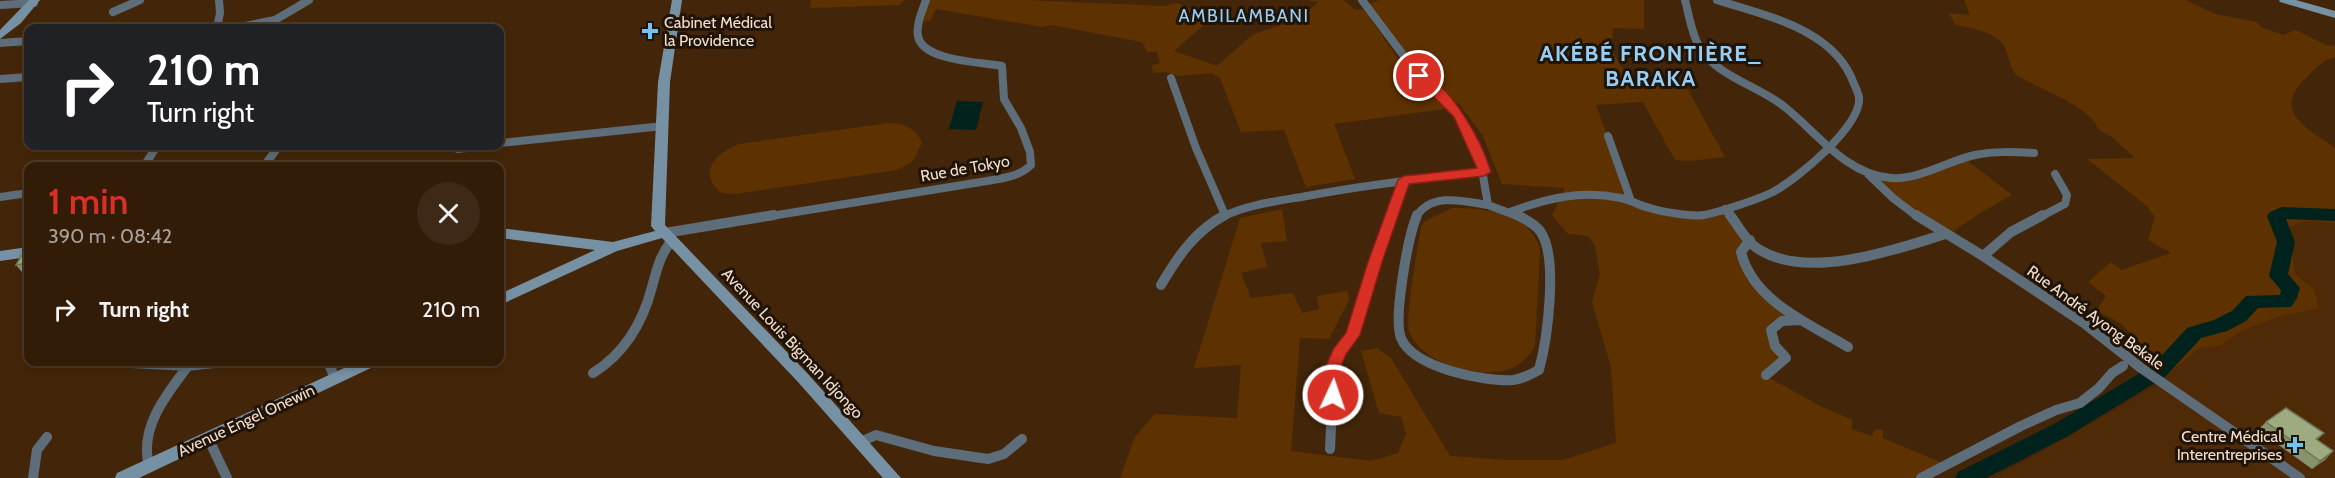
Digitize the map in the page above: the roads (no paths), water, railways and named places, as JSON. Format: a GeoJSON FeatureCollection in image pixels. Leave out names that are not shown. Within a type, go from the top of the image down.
{"type":"FeatureCollection","features":[{"type":"Feature","properties":{"kind":"main road"},"geometry":{"type":"LineString","coordinates":[[669,237],[658,226],[657,211],[667,56],[677,0]]}},
{"type":"Feature","properties":{"kind":"main road"},"geometry":{"type":"LineString","coordinates":[[2284,0],[2332,14]]}},
{"type":"Feature","properties":{"kind":"main road"},"geometry":{"type":"LineString","coordinates":[[2326,0],[2332,14]]}},
{"type":"Feature","properties":{"kind":"main road"},"geometry":{"type":"LineString","coordinates":[[0,36],[35,1]]}},
{"type":"Feature","properties":{"kind":"main road"},"geometry":{"type":"LineString","coordinates":[[504,233],[613,247]]}},
{"type":"Feature","properties":{"kind":"main road"},"geometry":{"type":"LineString","coordinates":[[504,298],[613,247],[669,237]]}},
{"type":"Feature","properties":{"kind":"main road","name":"Avenue Louis Bigman Idjongo"},"geometry":{"type":"LineString","coordinates":[[669,237],[892,478]]}},
{"type":"Feature","properties":{"kind":"main road"},"geometry":{"type":"LineString","coordinates":[[0,256],[24,253]]}},
{"type":"Feature","properties":{"kind":"main road","name":"Avenue Engel Onewin"},"geometry":{"type":"LineString","coordinates":[[123,478],[361,366]]}},
{"type":"Feature","properties":{"kind":"street"},"geometry":{"type":"LineString","coordinates":[[113,12],[140,0]]}},
{"type":"Feature","properties":{"kind":"street"},"geometry":{"type":"LineString","coordinates":[[218,24],[219,0]]}},
{"type":"Feature","properties":{"kind":"street"},"geometry":{"type":"LineString","coordinates":[[255,24],[275,20],[309,0]]}},
{"type":"Feature","properties":{"kind":"street","name":"Rue de Tokyo"},"geometry":{"type":"LineString","coordinates":[[669,237],[987,181],[1025,171],[1031,165],[1030,152],[1013,111],[1004,99],[1002,66],[941,56],[924,50],[918,40],[917,23],[926,0]]}},
{"type":"Feature","properties":{"kind":"street"},"geometry":{"type":"LineString","coordinates":[[1362,0],[1419,76],[1459,116],[1480,158],[1488,205]]}},
{"type":"Feature","properties":{"kind":"street"},"geometry":{"type":"LineString","coordinates":[[1685,0],[1699,47],[1715,65],[1785,107],[1829,150],[1866,171],[1890,178],[1910,176],[1976,155],[2009,151],[2034,153]]}},
{"type":"Feature","properties":{"kind":"street"},"geometry":{"type":"LineString","coordinates":[[1510,212],[1539,201],[1569,194],[1631,201],[1653,209],[1703,215],[1773,192],[1816,162],[1829,150],[1849,122],[1858,104],[1859,97],[1850,71],[1833,49],[1793,25],[1717,0]]}},
{"type":"Feature","properties":{"kind":"street"},"geometry":{"type":"LineString","coordinates":[[0,5],[35,1]]}},
{"type":"Feature","properties":{"kind":"street"},"geometry":{"type":"LineString","coordinates":[[0,43],[24,41]]}},
{"type":"Feature","properties":{"kind":"street"},"geometry":{"type":"LineString","coordinates":[[0,79],[24,76]]}},
{"type":"Feature","properties":{"kind":"street"},"geometry":{"type":"LineString","coordinates":[[1171,78],[1196,148],[1225,216]]}},
{"type":"Feature","properties":{"kind":"street"},"geometry":{"type":"LineString","coordinates":[[504,143],[663,126]]}},
{"type":"Feature","properties":{"kind":"street"},"geometry":{"type":"LineString","coordinates":[[1608,136],[1631,201]]}},
{"type":"Feature","properties":{"kind":"street","name":"Rue André Ayong Bekale"},"geometry":{"type":"LineString","coordinates":[[1866,171],[1893,198],[2099,334],[2141,368],[2300,478]]}},
{"type":"Feature","properties":{"kind":"street"},"geometry":{"type":"LineString","coordinates":[[1161,285],[1178,254],[1196,236],[1225,216],[1285,200],[1404,180],[1484,172]]}},
{"type":"Feature","properties":{"kind":"street"},"geometry":{"type":"LineString","coordinates":[[1983,256],[2011,232],[2065,204],[2067,195],[2055,174]]}},
{"type":"Feature","properties":{"kind":"street"},"geometry":{"type":"LineString","coordinates":[[1330,449],[1334,366],[1339,352],[1353,335],[1375,262],[1404,180]]}},
{"type":"Feature","properties":{"kind":"street"},"geometry":{"type":"LineString","coordinates":[[0,197],[24,194]]}},
{"type":"Feature","properties":{"kind":"street"},"geometry":{"type":"LineString","coordinates":[[1459,200],[1488,205],[1510,212],[1540,230],[1549,249],[1548,309],[1543,362],[1539,370],[1524,378],[1514,380],[1468,375],[1452,370],[1412,353],[1399,334],[1409,240],[1416,216],[1424,206],[1437,202],[1459,200]]}},
{"type":"Feature","properties":{"kind":"street"},"geometry":{"type":"LineString","coordinates":[[1725,209],[1758,249],[1770,255],[1812,260],[1886,254],[1945,234]]}},
{"type":"Feature","properties":{"kind":"street"},"geometry":{"type":"LineString","coordinates":[[593,373],[615,358],[639,323],[650,296],[658,257],[669,237]]}},
{"type":"Feature","properties":{"kind":"street"},"geometry":{"type":"LineString","coordinates":[[1750,240],[1741,252],[1741,261],[1750,276],[1775,303],[1848,347]]}},
{"type":"Feature","properties":{"kind":"street"},"geometry":{"type":"LineString","coordinates":[[1766,375],[1786,358],[1777,352],[1771,330],[1782,321],[1802,320]]}},
{"type":"Feature","properties":{"kind":"street"},"geometry":{"type":"LineString","coordinates":[[149,466],[145,449],[148,434],[160,405],[188,366]]}},
{"type":"Feature","properties":{"kind":"street"},"geometry":{"type":"LineString","coordinates":[[330,366],[334,378]]}},
{"type":"Feature","properties":{"kind":"street"},"geometry":{"type":"LineString","coordinates":[[1921,478],[2021,426],[2056,410],[2080,403],[2099,388],[2112,373],[2124,366]]}},
{"type":"Feature","properties":{"kind":"street"},"geometry":{"type":"LineString","coordinates":[[860,442],[876,435],[887,436],[934,451],[988,459],[1004,454],[1022,439]]}},
{"type":"Feature","properties":{"kind":"street"},"geometry":{"type":"LineString","coordinates":[[33,478],[37,450],[47,437]]}},
{"type":"Feature","properties":{"kind":"street"},"geometry":{"type":"LineString","coordinates":[[208,438],[227,478]]}},
{"type":"Feature","properties":{"kind":"water"},"geometry":{"type":"Polygon","coordinates":[[[957,101],[983,102],[976,130],[949,129],[957,101]]]}},
{"type":"Feature","properties":{"kind":"waterway"},"geometry":{"type":"LineString","coordinates":[[1966,478],[2061,430],[2159,371],[2194,333],[2220,326],[2239,316],[2253,301],[2284,302],[2291,288],[2278,276],[2286,242],[2276,216],[2282,213],[2335,215]]}},
{"type":"Feature","properties":{"kind":"place","name":"Cabinet Médical la Providence"},"geometry":{"type":"Point","coordinates":[650,31]}},
{"type":"Feature","properties":{"kind":"place","name":"Centre Médical Interentreprises"},"geometry":{"type":"Point","coordinates":[2295,445]}},
{"type":"Feature","properties":{"kind":"district","name":"AMBILAMBANI"},"geometry":{"type":"Point","coordinates":[1244,16]}},
{"type":"Feature","properties":{"kind":"district","name":"AKÉBÉ FRONTIÈRE_ BARAKA"},"geometry":{"type":"Point","coordinates":[1651,66]}}]}
